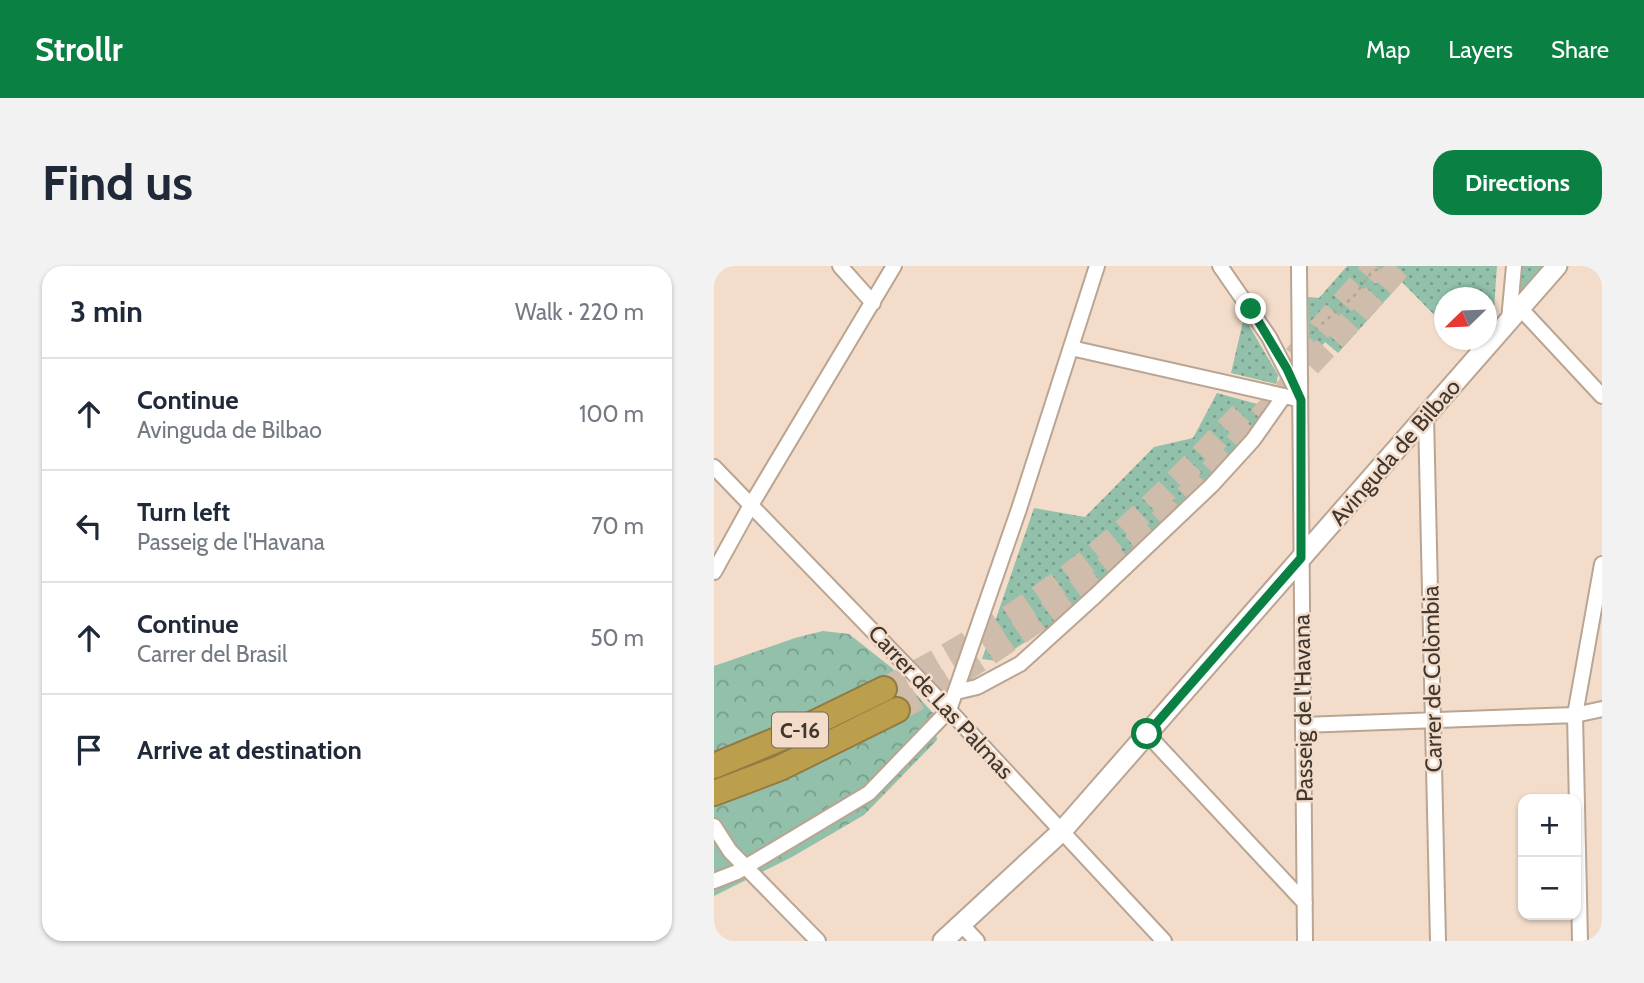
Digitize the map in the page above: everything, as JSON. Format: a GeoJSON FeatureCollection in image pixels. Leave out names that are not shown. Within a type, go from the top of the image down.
{"type":"FeatureCollection","features":[{"type":"Feature","properties":{"kind":"highway","name":"C-16"},"geometry":{"type":"LineString","coordinates":[[714,766],[796,732],[884,689]]}},
{"type":"Feature","properties":{"kind":"highway","name":"C-16"},"geometry":{"type":"LineString","coordinates":[[714,793],[780,768],[897,710]]}},
{"type":"Feature","properties":{"kind":"street"},"geometry":{"type":"LineString","coordinates":[[840,266],[873,303]]}},
{"type":"Feature","properties":{"kind":"street"},"geometry":{"type":"LineString","coordinates":[[714,572],[894,266]]}},
{"type":"Feature","properties":{"kind":"street"},"geometry":{"type":"LineString","coordinates":[[714,881],[746,867],[869,793],[949,710],[1019,509],[1097,266]]}},
{"type":"Feature","properties":{"kind":"street"},"geometry":{"type":"LineString","coordinates":[[1220,266],[1269,337],[1301,400]]}},
{"type":"Feature","properties":{"kind":"street","name":"Passeig de l'Havana"},"geometry":{"type":"LineString","coordinates":[[1299,266],[1305,941]]}},
{"type":"Feature","properties":{"kind":"street"},"geometry":{"type":"LineString","coordinates":[[1514,266],[1515,314],[1602,396]]}},
{"type":"Feature","properties":{"kind":"street","name":"Avinguda de Bilbao"},"geometry":{"type":"LineString","coordinates":[[943,941],[1062,831],[1557,266]]}},
{"type":"Feature","properties":{"kind":"street"},"geometry":{"type":"LineString","coordinates":[[1071,348],[1301,400]]}},
{"type":"Feature","properties":{"kind":"street"},"geometry":{"type":"LineString","coordinates":[[956,692],[977,687],[1020,664],[1212,485],[1253,440],[1284,396]]}},
{"type":"Feature","properties":{"kind":"street","name":"Carrer de Colòmbia"},"geometry":{"type":"LineString","coordinates":[[1426,416],[1438,941]]}},
{"type":"Feature","properties":{"kind":"street","name":"Carrer de Las Palmas"},"geometry":{"type":"LineString","coordinates":[[714,467],[949,710],[1164,941]]}},
{"type":"Feature","properties":{"kind":"street"},"geometry":{"type":"LineString","coordinates":[[1580,941],[1575,715],[1602,564]]}},
{"type":"Feature","properties":{"kind":"street"},"geometry":{"type":"LineString","coordinates":[[1303,724],[1575,715],[1602,709]]}},
{"type":"Feature","properties":{"kind":"street"},"geometry":{"type":"LineString","coordinates":[[1147,734],[1305,903]]}},
{"type":"Feature","properties":{"kind":"street"},"geometry":{"type":"LineString","coordinates":[[714,826],[730,851],[818,941]]}},
{"type":"Feature","properties":{"kind":"street"},"geometry":{"type":"LineString","coordinates":[[961,924],[977,941]]}},
{"type":"Feature","properties":{"kind":"path"},"geometry":{"type":"LineString","coordinates":[[1300,343],[1354,296],[1371,273],[1383,266]]}},
{"type":"Feature","properties":{"kind":"green space"},"geometry":{"type":"Polygon","coordinates":[[[1347,266],[1497,266],[1496,287],[1434,287],[1434,315],[1402,282],[1338,353],[1325,342],[1309,361],[1308,297],[1319,298],[1347,266]]]}},
{"type":"Feature","properties":{"kind":"green space"},"geometry":{"type":"Polygon","coordinates":[[[1518,266],[1557,266],[1515,313],[1518,266]]]}},
{"type":"Feature","properties":{"kind":"green space"},"geometry":{"type":"Polygon","coordinates":[[[1244,317],[1278,375],[1276,384],[1231,373],[1244,317]]]}},
{"type":"Feature","properties":{"kind":"green space"},"geometry":{"type":"Polygon","coordinates":[[[1217,393],[1272,408],[1264,421],[1187,504],[1055,623],[996,661],[982,659],[1034,508],[1085,517],[1154,447],[1193,438],[1217,393]]]}},
{"type":"Feature","properties":{"kind":"green space"},"geometry":{"type":"Polygon","coordinates":[[[823,631],[849,634],[892,668],[933,713],[937,740],[864,815],[792,857],[714,896],[714,666],[823,631]]]}},
{"type":"Feature","properties":{"kind":"tunnel"},"geometry":{"type":"LineString","coordinates":[[1295,357],[1376,266]]}},
{"type":"Feature","properties":{"kind":"tunnel"},"geometry":{"type":"LineString","coordinates":[[897,710],[1016,635],[1073,594],[1147,534],[1219,462],[1400,266]]}},
{"type":"Feature","properties":{"kind":"tunnel"},"geometry":{"type":"LineString","coordinates":[[884,689],[997,625],[1085,562],[1155,502],[1241,414]]}},
{"type":"Feature","properties":{"kind":"route"},"geometry":{"type":"LineString","coordinates":[[1147,734],[1301,558],[1301,400],[1287,369],[1251,309]]}}]}
